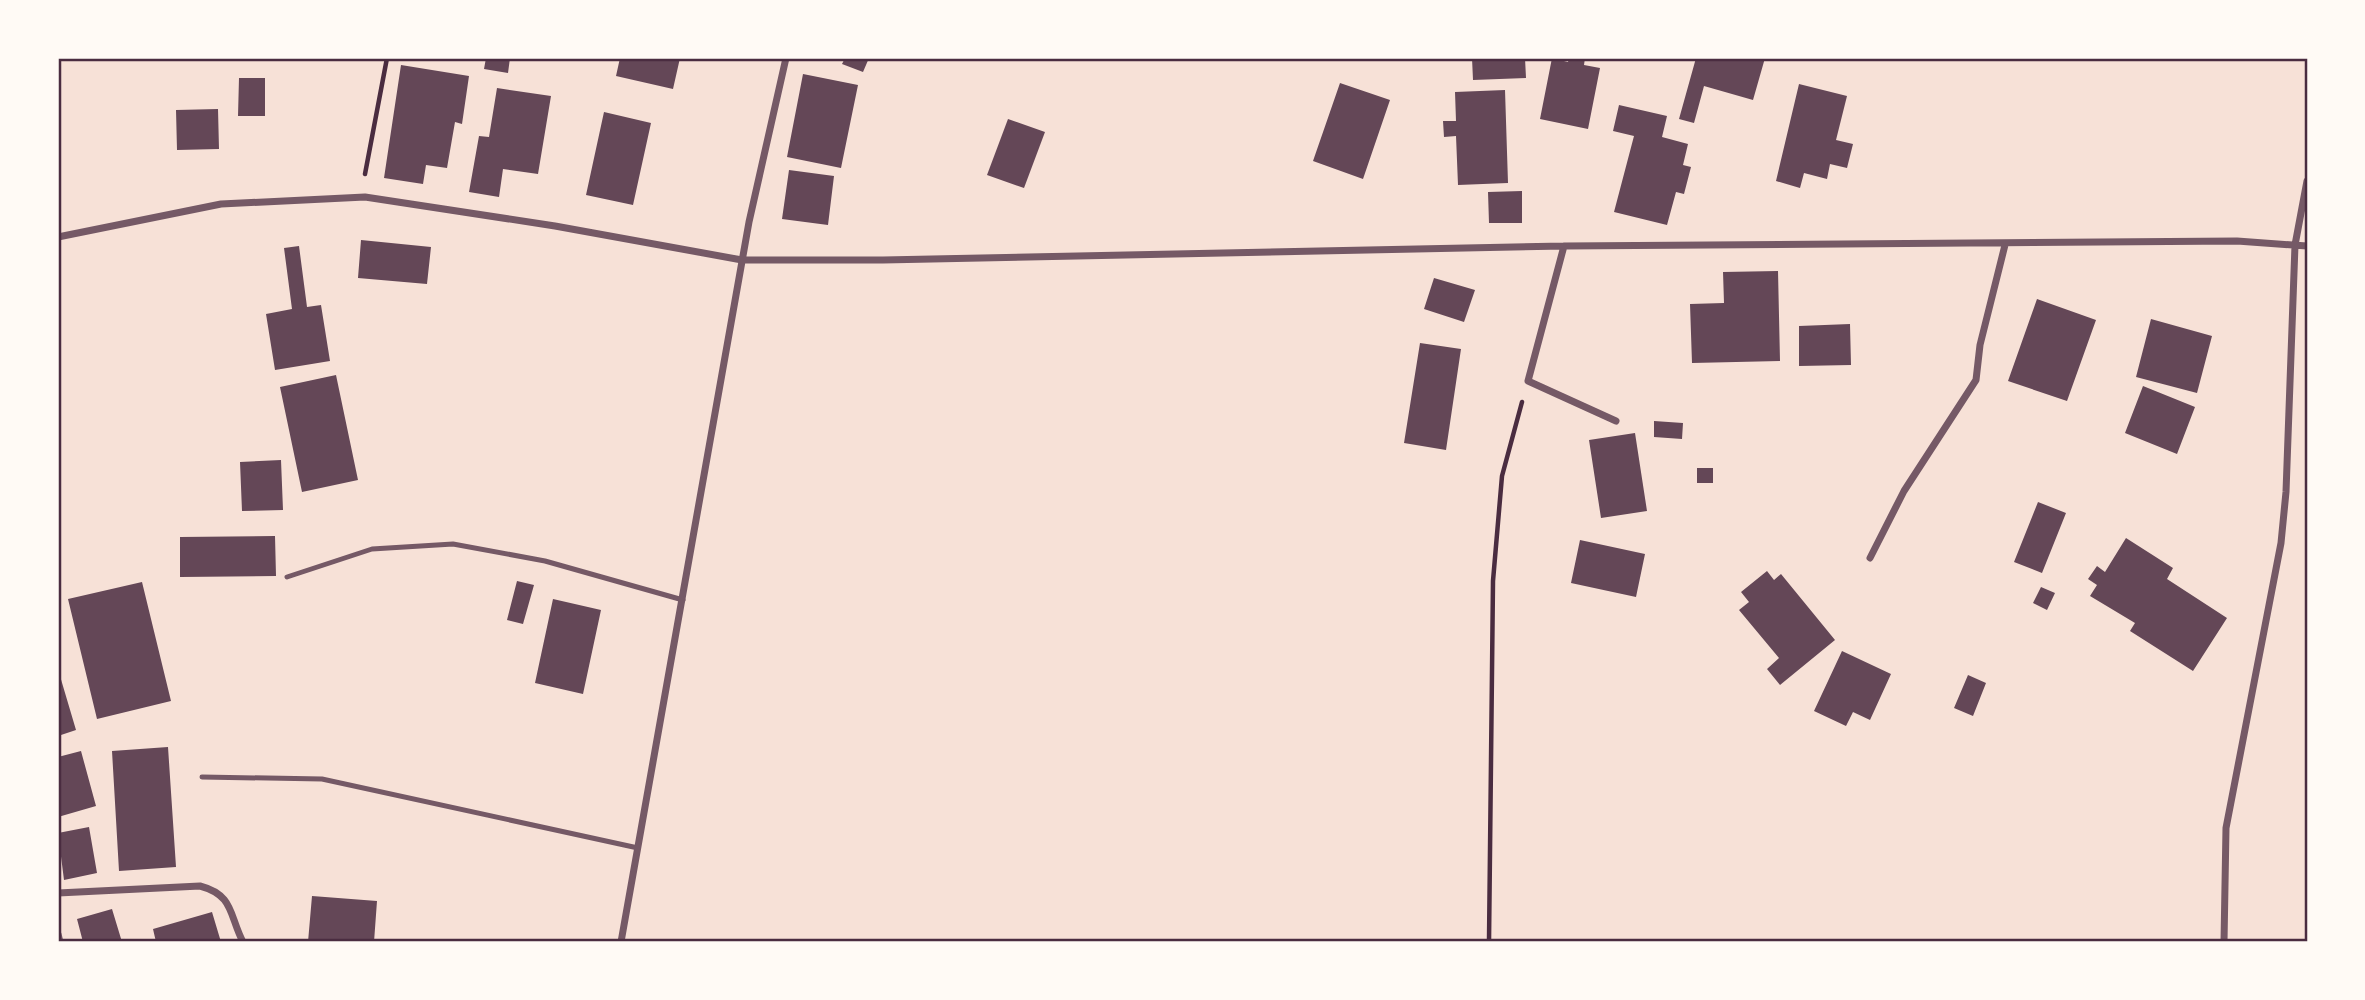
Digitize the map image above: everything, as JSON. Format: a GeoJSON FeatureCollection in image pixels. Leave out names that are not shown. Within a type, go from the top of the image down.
{"type":"FeatureCollection","features":[{"type":"Feature","properties":{"kind":"street"},"geometry":{"type":"LineString","coordinates":[[621,942],[742,260],[786,58]]}},
{"type":"Feature","properties":{"kind":"street"},"geometry":{"type":"LineString","coordinates":[[2224,942],[2227,828],[2277,572],[2286,492],[2295,244],[2307,181]]}},
{"type":"Feature","properties":{"kind":"street"},"geometry":{"type":"LineString","coordinates":[[58,237],[221,204],[365,197],[555,226],[742,260],[883,260],[1564,246],[2005,245],[2238,241],[2307,246]]}},
{"type":"Feature","properties":{"kind":"street"},"geometry":{"type":"LineString","coordinates":[[1870,558],[1904,491],[1976,380],[1980,345],[2005,245]]}},
{"type":"Feature","properties":{"kind":"street"},"geometry":{"type":"LineString","coordinates":[[1564,246],[1528,381],[1616,421]]}},
{"type":"Feature","properties":{"kind":"street"},"geometry":{"type":"LineString","coordinates":[[58,893],[200,886],[218,891],[230,908],[243,942]]}},
{"type":"Feature","properties":{"kind":"street"},"geometry":{"type":"LineString","coordinates":[[58,934],[60,942]]}},
{"type":"Feature","properties":{"kind":"lane"},"geometry":{"type":"LineString","coordinates":[[287,577],[372,549],[453,544],[545,561],[682,600]]}},
{"type":"Feature","properties":{"kind":"lane"},"geometry":{"type":"LineString","coordinates":[[202,777],[322,779],[638,848]]}},
{"type":"Feature","properties":{"kind":"path"},"geometry":{"type":"LineString","coordinates":[[365,197],[365,176],[387,58]]}},
{"type":"Feature","properties":{"kind":"path"},"geometry":{"type":"LineString","coordinates":[[1489,942],[1493,581],[1502,476],[1528,381]]}},
{"type":"Feature","properties":{"kind":"building"},"geometry":{"type":"Polygon","coordinates":[[[486,58],[510,58],[508,73],[484,69],[486,58]]]}},
{"type":"Feature","properties":{"kind":"building"},"geometry":{"type":"Polygon","coordinates":[[[620,58],[680,58],[673,89],[616,76],[620,58]]]}},
{"type":"Feature","properties":{"kind":"building"},"geometry":{"type":"Polygon","coordinates":[[[845,58],[869,58],[863,72],[842,64],[845,58]]]}},
{"type":"Feature","properties":{"kind":"building"},"geometry":{"type":"Polygon","coordinates":[[[1472,58],[1525,58],[1526,78],[1473,80],[1472,58]]]}},
{"type":"Feature","properties":{"kind":"building"},"geometry":{"type":"Polygon","coordinates":[[[1552,58],[1568,62],[1569,58],[1585,58],[1584,65],[1600,68],[1588,129],[1540,119],[1552,58]]]}},
{"type":"Feature","properties":{"kind":"building"},"geometry":{"type":"Polygon","coordinates":[[[1696,58],[1765,58],[1753,100],[1704,86],[1694,123],[1679,119],[1696,58]]]}},
{"type":"Feature","properties":{"kind":"building"},"geometry":{"type":"Polygon","coordinates":[[[401,65],[469,76],[462,124],[455,122],[447,168],[426,165],[423,184],[384,178],[401,65]]]}},
{"type":"Feature","properties":{"kind":"building"},"geometry":{"type":"Polygon","coordinates":[[[803,74],[858,85],[841,168],[787,157],[803,74]]]}},
{"type":"Feature","properties":{"kind":"building"},"geometry":{"type":"Polygon","coordinates":[[[239,78],[265,78],[265,116],[238,116],[239,78]]]}},
{"type":"Feature","properties":{"kind":"building"},"geometry":{"type":"Polygon","coordinates":[[[1340,83],[1390,100],[1363,179],[1313,161],[1340,83]]]}},
{"type":"Feature","properties":{"kind":"building"},"geometry":{"type":"Polygon","coordinates":[[[1799,84],[1847,96],[1836,140],[1853,144],[1847,168],[1830,164],[1827,179],[1804,173],[1800,188],[1776,181],[1799,84]]]}},
{"type":"Feature","properties":{"kind":"building"},"geometry":{"type":"Polygon","coordinates":[[[497,88],[551,96],[538,174],[503,169],[499,197],[469,192],[479,136],[489,137],[497,88]]]}},
{"type":"Feature","properties":{"kind":"building"},"geometry":{"type":"Polygon","coordinates":[[[1505,90],[1508,183],[1458,185],[1456,136],[1444,137],[1443,121],[1456,121],[1455,92],[1505,90]]]}},
{"type":"Feature","properties":{"kind":"building"},"geometry":{"type":"Polygon","coordinates":[[[1619,105],[1667,116],[1662,137],[1688,144],[1683,165],[1691,167],[1684,194],[1676,192],[1667,225],[1614,212],[1634,136],[1613,131],[1619,105]]]}},
{"type":"Feature","properties":{"kind":"building"},"geometry":{"type":"Polygon","coordinates":[[[218,109],[219,149],[177,150],[176,110],[218,109]]]}},
{"type":"Feature","properties":{"kind":"building"},"geometry":{"type":"Polygon","coordinates":[[[604,112],[651,123],[633,205],[586,195],[604,112]]]}},
{"type":"Feature","properties":{"kind":"building"},"geometry":{"type":"Polygon","coordinates":[[[1008,119],[1045,132],[1024,188],[987,175],[1008,119]]]}},
{"type":"Feature","properties":{"kind":"building"},"geometry":{"type":"Polygon","coordinates":[[[789,170],[834,176],[828,225],[782,219],[789,170]]]}},
{"type":"Feature","properties":{"kind":"building"},"geometry":{"type":"Polygon","coordinates":[[[1522,191],[1522,223],[1489,223],[1488,192],[1522,191]]]}},
{"type":"Feature","properties":{"kind":"building"},"geometry":{"type":"Polygon","coordinates":[[[361,240],[431,247],[427,284],[358,278],[361,240]]]}},
{"type":"Feature","properties":{"kind":"building"},"geometry":{"type":"Polygon","coordinates":[[[299,246],[307,307],[321,305],[330,361],[275,370],[266,314],[292,309],[284,248],[299,246]]]}},
{"type":"Feature","properties":{"kind":"building"},"geometry":{"type":"Polygon","coordinates":[[[1778,271],[1780,361],[1692,363],[1690,304],[1724,303],[1723,272],[1778,271]]]}},
{"type":"Feature","properties":{"kind":"building"},"geometry":{"type":"Polygon","coordinates":[[[1434,278],[1475,290],[1464,322],[1424,309],[1434,278]]]}},
{"type":"Feature","properties":{"kind":"building"},"geometry":{"type":"Polygon","coordinates":[[[2037,299],[2096,320],[2067,401],[2008,381],[2037,299]]]}},
{"type":"Feature","properties":{"kind":"building"},"geometry":{"type":"Polygon","coordinates":[[[2151,319],[2212,336],[2197,393],[2136,377],[2151,319]]]}},
{"type":"Feature","properties":{"kind":"building"},"geometry":{"type":"Polygon","coordinates":[[[1850,324],[1851,365],[1799,366],[1799,326],[1850,324]]]}},
{"type":"Feature","properties":{"kind":"building"},"geometry":{"type":"Polygon","coordinates":[[[1420,343],[1461,349],[1446,450],[1404,443],[1420,343]]]}},
{"type":"Feature","properties":{"kind":"building"},"geometry":{"type":"Polygon","coordinates":[[[336,375],[358,480],[302,492],[280,387],[336,375]]]}},
{"type":"Feature","properties":{"kind":"building"},"geometry":{"type":"Polygon","coordinates":[[[2143,386],[2195,407],[2177,454],[2125,433],[2143,386]]]}},
{"type":"Feature","properties":{"kind":"building"},"geometry":{"type":"Polygon","coordinates":[[[1654,421],[1683,423],[1682,439],[1654,437],[1654,421]]]}},
{"type":"Feature","properties":{"kind":"building"},"geometry":{"type":"Polygon","coordinates":[[[1635,433],[1647,511],[1601,518],[1589,440],[1635,433]]]}},
{"type":"Feature","properties":{"kind":"building"},"geometry":{"type":"Polygon","coordinates":[[[281,460],[283,510],[242,511],[240,462],[281,460]]]}},
{"type":"Feature","properties":{"kind":"building"},"geometry":{"type":"Polygon","coordinates":[[[1697,468],[1713,468],[1713,483],[1697,483],[1697,468]]]}},
{"type":"Feature","properties":{"kind":"building"},"geometry":{"type":"Polygon","coordinates":[[[2038,502],[2066,513],[2042,573],[2014,562],[2038,502]]]}},
{"type":"Feature","properties":{"kind":"building"},"geometry":{"type":"Polygon","coordinates":[[[275,536],[276,576],[180,577],[180,537],[275,536]]]}},
{"type":"Feature","properties":{"kind":"building"},"geometry":{"type":"Polygon","coordinates":[[[2126,538],[2173,568],[2167,579],[2227,618],[2193,671],[2130,631],[2135,623],[2090,596],[2097,585],[2088,579],[2097,566],[2105,572],[2126,538]]]}},
{"type":"Feature","properties":{"kind":"building"},"geometry":{"type":"Polygon","coordinates":[[[1580,540],[1645,554],[1636,597],[1571,583],[1580,540]]]}},
{"type":"Feature","properties":{"kind":"building"},"geometry":{"type":"Polygon","coordinates":[[[1767,571],[1774,580],[1781,574],[1835,640],[1780,685],[1767,669],[1779,658],[1739,610],[1749,602],[1741,592],[1767,571]]]}},
{"type":"Feature","properties":{"kind":"building"},"geometry":{"type":"Polygon","coordinates":[[[517,581],[534,585],[523,624],[507,620],[517,581]]]}},
{"type":"Feature","properties":{"kind":"building"},"geometry":{"type":"Polygon","coordinates":[[[142,582],[171,701],[97,719],[68,599],[142,582]]]}},
{"type":"Feature","properties":{"kind":"building"},"geometry":{"type":"Polygon","coordinates":[[[2041,587],[2055,593],[2047,610],[2033,603],[2041,587]]]}},
{"type":"Feature","properties":{"kind":"building"},"geometry":{"type":"Polygon","coordinates":[[[553,599],[601,610],[583,694],[535,683],[553,599]]]}},
{"type":"Feature","properties":{"kind":"building"},"geometry":{"type":"Polygon","coordinates":[[[1842,651],[1891,674],[1870,720],[1853,712],[1846,726],[1814,711],[1842,651]]]}},
{"type":"Feature","properties":{"kind":"building"},"geometry":{"type":"Polygon","coordinates":[[[1968,675],[1986,683],[1973,716],[1954,708],[1968,675]]]}},
{"type":"Feature","properties":{"kind":"building"},"geometry":{"type":"Polygon","coordinates":[[[60,676],[76,730],[58,736],[58,677],[60,676]]]}},
{"type":"Feature","properties":{"kind":"building"},"geometry":{"type":"Polygon","coordinates":[[[168,747],[176,867],[119,871],[112,751],[168,747]]]}},
{"type":"Feature","properties":{"kind":"building"},"geometry":{"type":"Polygon","coordinates":[[[81,751],[96,806],[58,817],[58,757],[81,751]]]}},
{"type":"Feature","properties":{"kind":"building"},"geometry":{"type":"Polygon","coordinates":[[[89,827],[97,873],[64,880],[58,833],[89,827]]]}},
{"type":"Feature","properties":{"kind":"building"},"geometry":{"type":"Polygon","coordinates":[[[312,896],[377,901],[374,942],[308,942],[312,896]]]}},
{"type":"Feature","properties":{"kind":"building"},"geometry":{"type":"Polygon","coordinates":[[[112,909],[122,942],[83,942],[77,919],[112,909]]]}},
{"type":"Feature","properties":{"kind":"building"},"geometry":{"type":"Polygon","coordinates":[[[212,912],[221,942],[156,942],[153,929],[212,912]]]}}]}
